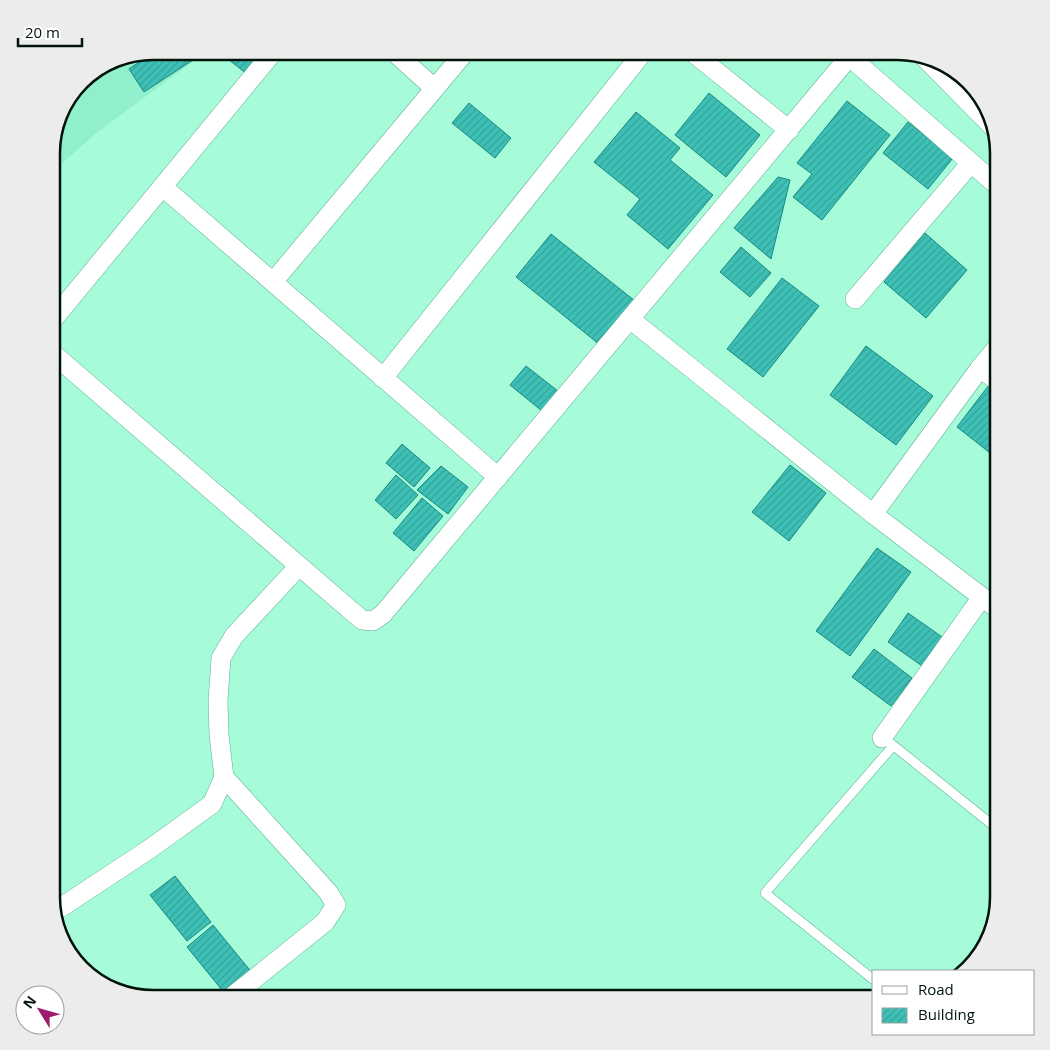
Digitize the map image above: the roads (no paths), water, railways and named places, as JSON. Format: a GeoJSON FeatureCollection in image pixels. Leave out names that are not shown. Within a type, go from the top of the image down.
{"type":"FeatureCollection","features":[{"type":"Feature","properties":{"kind":"street"},"geometry":{"type":"LineString","coordinates":[[60,311],[267,60]]}},
{"type":"Feature","properties":{"kind":"street"},"geometry":{"type":"LineString","coordinates":[[403,60],[434,88]]}},
{"type":"Feature","properties":{"kind":"street"},"geometry":{"type":"LineString","coordinates":[[273,282],[458,60]]}},
{"type":"Feature","properties":{"kind":"street"},"geometry":{"type":"LineString","coordinates":[[383,378],[637,60]]}},
{"type":"Feature","properties":{"kind":"street"},"geometry":{"type":"LineString","coordinates":[[702,60],[789,130]]}},
{"type":"Feature","properties":{"kind":"street"},"geometry":{"type":"LineString","coordinates":[[60,360],[362,620],[373,621],[383,614],[498,477],[789,130],[844,60]]}},
{"type":"Feature","properties":{"kind":"street"},"geometry":{"type":"LineString","coordinates":[[857,60],[990,179]]}},
{"type":"Feature","properties":{"kind":"street"},"geometry":{"type":"LineString","coordinates":[[936,69],[983,117]]}},
{"type":"Feature","properties":{"kind":"street"},"geometry":{"type":"LineString","coordinates":[[855,299],[971,163]]}},
{"type":"Feature","properties":{"kind":"street"},"geometry":{"type":"LineString","coordinates":[[162,187],[498,477]]}},
{"type":"Feature","properties":{"kind":"street"},"geometry":{"type":"LineString","coordinates":[[630,319],[873,514],[990,603]]}},
{"type":"Feature","properties":{"kind":"street"},"geometry":{"type":"LineString","coordinates":[[873,514],[990,356]]}},
{"type":"Feature","properties":{"kind":"street"},"geometry":{"type":"LineString","coordinates":[[980,368],[990,375]]}},
{"type":"Feature","properties":{"kind":"street"},"geometry":{"type":"LineString","coordinates":[[61,907],[151,848],[212,804],[224,777],[219,735],[218,701],[221,658],[234,636],[299,566]]}},
{"type":"Feature","properties":{"kind":"street"},"geometry":{"type":"LineString","coordinates":[[888,742],[982,597]]}},
{"type":"Feature","properties":{"kind":"street"},"geometry":{"type":"LineString","coordinates":[[224,777],[328,892],[336,905],[325,922],[240,990]]}},
{"type":"Feature","properties":{"kind":"lane"},"geometry":{"type":"LineString","coordinates":[[872,978],[765,893],[888,742],[990,823]]}}]}
